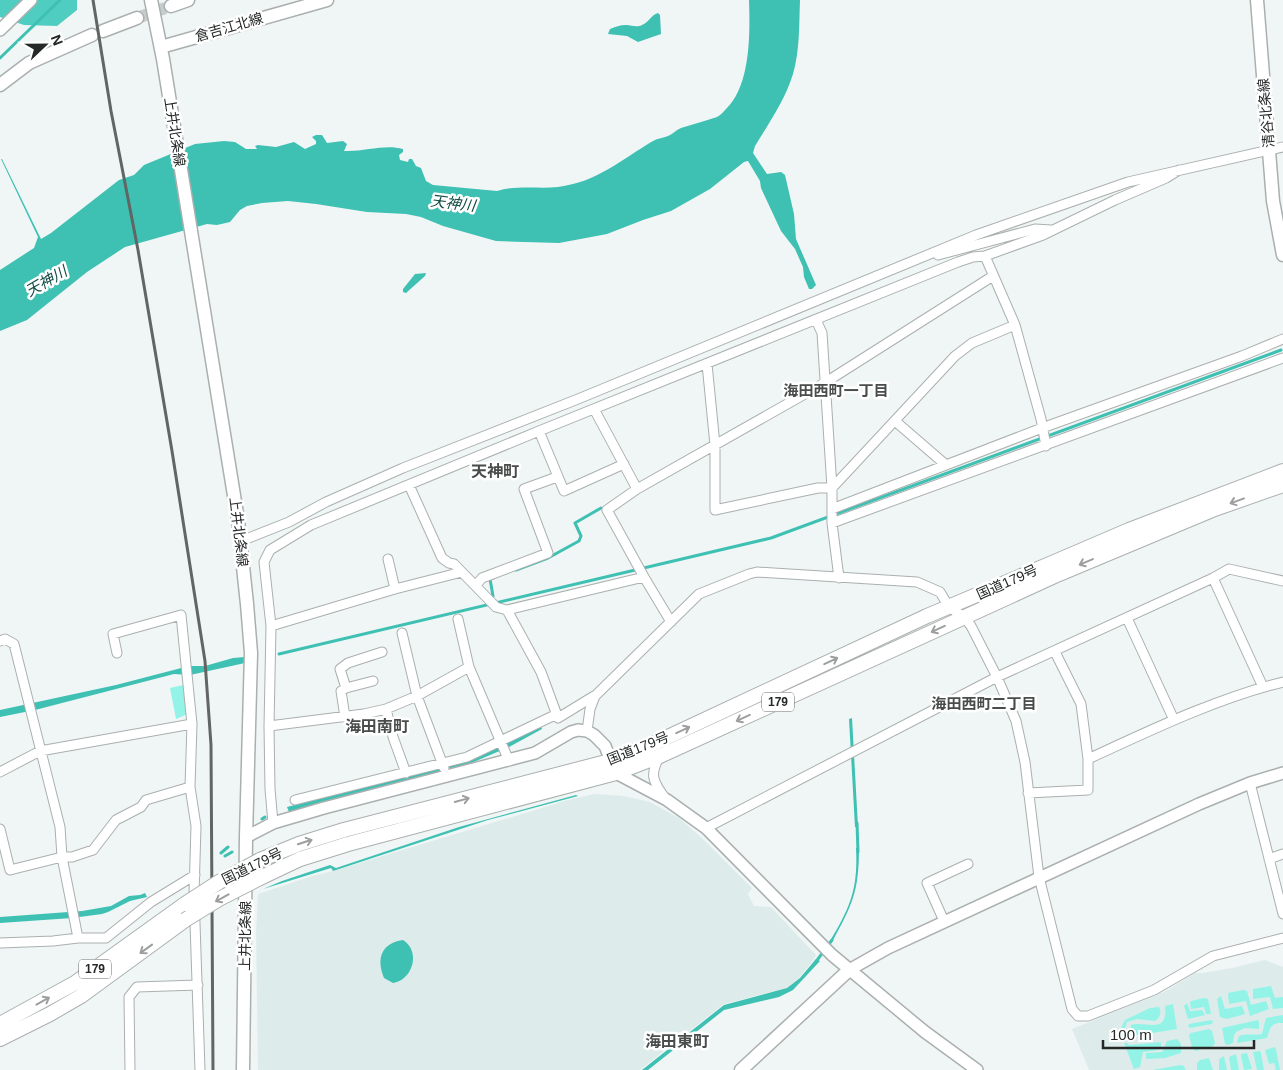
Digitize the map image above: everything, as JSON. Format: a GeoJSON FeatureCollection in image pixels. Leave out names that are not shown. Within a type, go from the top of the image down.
{"type":"FeatureCollection","features":[{"type":"Feature","properties":{"kind":"highway","name":"国道179号"},"geometry":{"type":"LineString","coordinates":[[0,1039],[81,996],[185,920],[219,898],[300,859],[613,767],[657,742],[950,607],[1129,530],[1283,471]]}},
{"type":"Feature","properties":{"kind":"highway","name":"国道179号"},"geometry":{"type":"LineString","coordinates":[[0,1024],[75,983],[185,904],[219,882],[260,860],[299,844],[344,830],[660,756],[1135,541],[1212,510],[1283,485]]}},
{"type":"Feature","properties":{"kind":"main road","name":"上井北条線"},"geometry":{"type":"LineString","coordinates":[[151,0],[162,53],[238,520],[251,654],[243,1070]]}},
{"type":"Feature","properties":{"kind":"main road"},"geometry":{"type":"LineString","coordinates":[[171,6],[188,0]]}},
{"type":"Feature","properties":{"kind":"main road","name":"倉吉江北線"},"geometry":{"type":"LineString","coordinates":[[162,53],[327,0]]}},
{"type":"Feature","properties":{"kind":"main road","name":"清谷北条線"},"geometry":{"type":"LineString","coordinates":[[1257,0],[1269,146],[1278,200],[1283,255]]}},
{"type":"Feature","properties":{"kind":"main road"},"geometry":{"type":"LineString","coordinates":[[0,85],[29,63],[137,18]]}},
{"type":"Feature","properties":{"kind":"main road"},"geometry":{"type":"LineString","coordinates":[[741,1070],[849,970]]}},
{"type":"Feature","properties":{"kind":"street"},"geometry":{"type":"LineString","coordinates":[[0,30],[31,0]]}},
{"type":"Feature","properties":{"kind":"street"},"geometry":{"type":"LineString","coordinates":[[241,541],[289,522],[326,502],[403,468],[578,399],[976,235],[1128,182],[1269,146],[1283,147]]}},
{"type":"Feature","properties":{"kind":"street"},"geometry":{"type":"LineString","coordinates":[[273,823],[270,789],[269,726],[271,626],[264,562],[270,550],[311,525],[409,484],[958,262],[973,257],[985,256],[1053,230],[1166,178],[1179,170]]}},
{"type":"Feature","properties":{"kind":"street"},"geometry":{"type":"LineString","coordinates":[[921,257],[925,258],[1035,229],[1053,230]]}},
{"type":"Feature","properties":{"kind":"street"},"geometry":{"type":"LineString","coordinates":[[985,256],[1015,325],[1042,420],[1046,446]]}},
{"type":"Feature","properties":{"kind":"street"},"geometry":{"type":"LineString","coordinates":[[671,622],[607,510],[636,489],[826,382],[993,276]]}},
{"type":"Feature","properties":{"kind":"street"},"geometry":{"type":"LineString","coordinates":[[816,320],[822,333],[832,488],[832,523],[839,578]]}},
{"type":"Feature","properties":{"kind":"street"},"geometry":{"type":"LineString","coordinates":[[708,364],[715,445],[715,510],[818,488],[832,488],[955,356],[972,343],[1015,325]]}},
{"type":"Feature","properties":{"kind":"street"},"geometry":{"type":"LineString","coordinates":[[832,508],[1042,428],[1242,356],[1283,339]]}},
{"type":"Feature","properties":{"kind":"street"},"geometry":{"type":"LineString","coordinates":[[832,523],[1283,358]]}},
{"type":"Feature","properties":{"kind":"street"},"geometry":{"type":"LineString","coordinates":[[594,409],[636,489]]}},
{"type":"Feature","properties":{"kind":"street"},"geometry":{"type":"LineString","coordinates":[[895,421],[946,465]]}},
{"type":"Feature","properties":{"kind":"street"},"geometry":{"type":"LineString","coordinates":[[539,431],[564,492],[624,464]]}},
{"type":"Feature","properties":{"kind":"street"},"geometry":{"type":"LineString","coordinates":[[476,585],[482,578],[548,553],[524,489],[557,477]]}},
{"type":"Feature","properties":{"kind":"street"},"geometry":{"type":"LineString","coordinates":[[409,484],[442,558],[454,564],[496,607],[507,610],[644,577]]}},
{"type":"Feature","properties":{"kind":"street"},"geometry":{"type":"LineString","coordinates":[[388,559],[396,590]]}},
{"type":"Feature","properties":{"kind":"street"},"geometry":{"type":"LineString","coordinates":[[706,828],[998,677],[1228,570],[1283,581]]}},
{"type":"Feature","properties":{"kind":"street"},"geometry":{"type":"LineString","coordinates":[[271,626],[462,572]]}},
{"type":"Feature","properties":{"kind":"street"},"geometry":{"type":"LineString","coordinates":[[507,610],[541,672],[558,718],[595,696],[700,594],[749,574],[757,572],[917,582],[940,592],[950,607],[964,617],[971,626],[998,677],[1016,721],[1021,741],[1039,877],[1072,1009],[1078,1016],[1088,1016],[1154,990],[1213,956],[1283,938]]}},
{"type":"Feature","properties":{"kind":"street"},"geometry":{"type":"LineString","coordinates":[[1213,578],[1263,687]]}},
{"type":"Feature","properties":{"kind":"street"},"geometry":{"type":"LineString","coordinates":[[117,653],[113,634],[181,615],[192,724],[190,787],[196,826],[194,894],[200,1070]]}},
{"type":"Feature","properties":{"kind":"street"},"geometry":{"type":"LineString","coordinates":[[1127,618],[1174,720]]}},
{"type":"Feature","properties":{"kind":"street"},"geometry":{"type":"LineString","coordinates":[[458,619],[469,667],[509,760]]}},
{"type":"Feature","properties":{"kind":"street"},"geometry":{"type":"LineString","coordinates":[[402,633],[417,696],[443,764],[446,777]]}},
{"type":"Feature","properties":{"kind":"street"},"geometry":{"type":"LineString","coordinates":[[0,641],[5,639],[14,644],[60,826],[62,857],[78,938]]}},
{"type":"Feature","properties":{"kind":"street"},"geometry":{"type":"LineString","coordinates":[[346,688],[340,669],[348,662],[382,652]]}},
{"type":"Feature","properties":{"kind":"street"},"geometry":{"type":"LineString","coordinates":[[1028,793],[1088,790],[1086,729],[1081,704],[1055,652]]}},
{"type":"Feature","properties":{"kind":"street"},"geometry":{"type":"LineString","coordinates":[[269,726],[320,718],[345,717],[386,709],[417,696],[469,667]]}},
{"type":"Feature","properties":{"kind":"street"},"geometry":{"type":"LineString","coordinates":[[345,717],[341,691],[373,681]]}},
{"type":"Feature","properties":{"kind":"street"},"geometry":{"type":"LineString","coordinates":[[1088,759],[1174,720],[1263,687],[1283,682]]}},
{"type":"Feature","properties":{"kind":"street"},"geometry":{"type":"LineString","coordinates":[[587,731],[590,709],[595,696]]}},
{"type":"Feature","properties":{"kind":"street"},"geometry":{"type":"LineString","coordinates":[[386,709],[393,737],[406,772]]}},
{"type":"Feature","properties":{"kind":"street"},"geometry":{"type":"LineString","coordinates":[[296,800],[467,757],[557,714]]}},
{"type":"Feature","properties":{"kind":"street"},"geometry":{"type":"LineString","coordinates":[[0,772],[40,751],[192,724]]}},
{"type":"Feature","properties":{"kind":"street"},"geometry":{"type":"LineString","coordinates":[[246,837],[273,823],[324,808],[535,753],[571,732],[578,730],[587,731],[605,746],[613,767],[667,800],[706,828],[820,945],[925,1032],[977,1070]]}},
{"type":"Feature","properties":{"kind":"street"},"geometry":{"type":"LineString","coordinates":[[660,756],[654,770],[654,778],[656,786],[667,800]]}},
{"type":"Feature","properties":{"kind":"street"},"geometry":{"type":"LineString","coordinates":[[849,970],[888,948],[944,921],[1199,804],[1250,783],[1283,773]]}},
{"type":"Feature","properties":{"kind":"street"},"geometry":{"type":"LineString","coordinates":[[1250,783],[1283,914]]}},
{"type":"Feature","properties":{"kind":"street"},"geometry":{"type":"LineString","coordinates":[[0,829],[10,870],[62,857],[72,857],[93,850],[116,820],[141,807],[146,800],[190,787]]}},
{"type":"Feature","properties":{"kind":"street"},"geometry":{"type":"LineString","coordinates":[[1269,859],[1283,854]]}},
{"type":"Feature","properties":{"kind":"street"},"geometry":{"type":"LineString","coordinates":[[944,921],[927,883],[968,864]]}},
{"type":"Feature","properties":{"kind":"street"},"geometry":{"type":"LineString","coordinates":[[0,942],[106,938],[151,902],[195,875]]}},
{"type":"Feature","properties":{"kind":"street"},"geometry":{"type":"LineString","coordinates":[[130,1070],[129,997],[137,987],[198,984]]}},
{"type":"Feature","properties":{"kind":"shaded area"},"geometry":{"type":"Polygon","coordinates":[[[0,0],[77,0],[77,10],[57,26],[24,25],[0,17],[0,0]]]}},
{"type":"Feature","properties":{"kind":"shaded area"},"geometry":{"type":"Polygon","coordinates":[[[183,685],[188,714],[176,719],[170,688],[183,685]]]}},
{"type":"Feature","properties":{"kind":"shaded area"},"geometry":{"type":"Polygon","coordinates":[[[594,794],[624,796],[650,802],[679,818],[704,840],[752,888],[748,894],[754,906],[771,907],[816,955],[799,978],[787,988],[724,1004],[640,1070],[258,1070],[256,932],[258,894],[312,876],[594,794]]]}},
{"type":"Feature","properties":{"kind":"shaded area"},"geometry":{"type":"Polygon","coordinates":[[[1265,960],[1283,967],[1283,1070],[1089,1070],[1072,1029],[1166,991],[1195,973],[1232,968],[1265,960]]]}},
{"type":"Feature","properties":{"kind":"shaded area"},"geometry":{"type":"Polygon","coordinates":[[[1271,986],[1275,998],[1283,997],[1283,1008],[1273,1009],[1270,997],[1253,999],[1253,989],[1271,986]]]}},
{"type":"Feature","properties":{"kind":"shaded area"},"geometry":{"type":"Polygon","coordinates":[[[1247,991],[1251,1005],[1266,1001],[1269,1009],[1250,1016],[1246,1001],[1229,1004],[1228,993],[1247,991]]]}},
{"type":"Feature","properties":{"kind":"shaded area"},"geometry":{"type":"Polygon","coordinates":[[[1221,996],[1225,1009],[1242,1006],[1245,1014],[1227,1019],[1220,1017],[1217,999],[1221,996]]]}},
{"type":"Feature","properties":{"kind":"shaded area"},"geometry":{"type":"Polygon","coordinates":[[[1208,999],[1211,1014],[1206,1014],[1204,1007],[1191,1009],[1191,1001],[1208,999]]]}},
{"type":"Feature","properties":{"kind":"shaded area"},"geometry":{"type":"Polygon","coordinates":[[[1187,1003],[1190,1011],[1202,1010],[1205,1015],[1188,1019],[1184,1006],[1187,1003]]]}},
{"type":"Feature","properties":{"kind":"shaded area"},"geometry":{"type":"Polygon","coordinates":[[[1173,1004],[1177,1029],[1130,1035],[1131,1025],[1160,1024],[1165,1015],[1165,1006],[1173,1004]]]}},
{"type":"Feature","properties":{"kind":"shaded area"},"geometry":{"type":"Polygon","coordinates":[[[1159,1007],[1160,1015],[1155,1021],[1137,1019],[1127,1022],[1123,1040],[1121,1028],[1125,1020],[1150,1008],[1159,1007]]]}},
{"type":"Feature","properties":{"kind":"shaded area"},"geometry":{"type":"Polygon","coordinates":[[[1283,1015],[1283,1023],[1273,1025],[1267,1038],[1237,1043],[1239,1036],[1262,1034],[1266,1018],[1283,1015]]]}},
{"type":"Feature","properties":{"kind":"shaded area"},"geometry":{"type":"Polygon","coordinates":[[[1258,1020],[1259,1029],[1245,1028],[1236,1032],[1233,1043],[1225,1044],[1222,1028],[1258,1020]]]}},
{"type":"Feature","properties":{"kind":"shaded area"},"geometry":{"type":"Polygon","coordinates":[[[1213,1021],[1212,1024],[1190,1028],[1188,1026],[1189,1024],[1213,1021]]]}},
{"type":"Feature","properties":{"kind":"shaded area"},"geometry":{"type":"Polygon","coordinates":[[[1209,1029],[1212,1031],[1215,1043],[1213,1046],[1195,1051],[1192,1048],[1189,1035],[1209,1029]]]}},
{"type":"Feature","properties":{"kind":"shaded area"},"geometry":{"type":"Polygon","coordinates":[[[1177,1039],[1181,1044],[1181,1053],[1165,1058],[1146,1059],[1146,1053],[1162,1052],[1167,1041],[1177,1039]]]}},
{"type":"Feature","properties":{"kind":"shaded area"},"geometry":{"type":"Polygon","coordinates":[[[1161,1042],[1161,1048],[1158,1050],[1143,1052],[1140,1067],[1134,1069],[1124,1043],[1129,1045],[1161,1042]]]}},
{"type":"Feature","properties":{"kind":"shaded area"},"geometry":{"type":"Polygon","coordinates":[[[1275,1047],[1280,1070],[1274,1070],[1276,1069],[1274,1063],[1269,1064],[1265,1050],[1275,1047]]]}},
{"type":"Feature","properties":{"kind":"shaded area"},"geometry":{"type":"Polygon","coordinates":[[[1260,1051],[1264,1070],[1257,1070],[1253,1052],[1260,1051]]]}},
{"type":"Feature","properties":{"kind":"shaded area"},"geometry":{"type":"Polygon","coordinates":[[[1247,1053],[1252,1069],[1244,1070],[1241,1054],[1247,1053]]]}},
{"type":"Feature","properties":{"kind":"shaded area"},"geometry":{"type":"Polygon","coordinates":[[[1236,1054],[1239,1070],[1231,1070],[1229,1057],[1236,1054]]]}},
{"type":"Feature","properties":{"kind":"shaded area"},"geometry":{"type":"Polygon","coordinates":[[[1224,1056],[1227,1070],[1219,1070],[1219,1059],[1224,1056]]]}},
{"type":"Feature","properties":{"kind":"shaded area"},"geometry":{"type":"Polygon","coordinates":[[[1209,1058],[1213,1070],[1197,1070],[1197,1063],[1200,1060],[1209,1058]]]}},
{"type":"Feature","properties":{"kind":"shaded area"},"geometry":{"type":"Polygon","coordinates":[[[1181,1065],[1186,1070],[1152,1070],[1181,1065]]]}},
{"type":"Feature","properties":{"kind":"water","name":"天神川"},"geometry":{"type":"Polygon","coordinates":[[[749,0],[800,0],[798,46],[790,84],[755,146],[753,153],[767,174],[781,172],[785,175],[794,214],[796,239],[816,285],[812,289],[809,289],[804,277],[803,267],[795,249],[781,231],[761,188],[760,181],[748,161],[744,162],[710,189],[671,211],[607,234],[559,243],[496,241],[406,214],[367,212],[288,201],[247,206],[240,210],[230,222],[217,225],[207,224],[125,247],[87,272],[27,320],[0,331],[0,270],[34,248],[38,237],[1,159],[41,239],[119,180],[134,175],[144,165],[195,144],[224,141],[235,142],[246,149],[257,149],[255,146],[258,145],[276,147],[294,142],[305,149],[316,144],[312,137],[322,135],[327,143],[343,141],[347,144],[344,151],[389,147],[403,149],[403,152],[399,155],[400,160],[408,162],[409,159],[412,159],[416,166],[421,168],[426,181],[433,185],[497,191],[512,188],[558,187],[597,175],[655,140],[668,136],[681,128],[717,117],[723,112],[734,99],[745,73],[749,43],[749,0]]]}},
{"type":"Feature","properties":{"kind":"water"},"geometry":{"type":"Polygon","coordinates":[[[658,13],[660,15],[661,34],[638,42],[627,36],[608,34],[610,29],[618,26],[642,25],[658,13]]]}},
{"type":"Feature","properties":{"kind":"water"},"geometry":{"type":"Polygon","coordinates":[[[426,273],[406,293],[403,292],[403,289],[415,274],[426,273]]]}},
{"type":"Feature","properties":{"kind":"water"},"geometry":{"type":"Polygon","coordinates":[[[245,657],[245,663],[190,675],[174,674],[35,710],[0,717],[0,710],[116,685],[189,666],[205,666],[233,658],[245,657]]]}},
{"type":"Feature","properties":{"kind":"water"},"geometry":{"type":"Polygon","coordinates":[[[852,718],[858,827],[855,827],[849,719],[852,718]]]}},
{"type":"Feature","properties":{"kind":"water"},"geometry":{"type":"Polygon","coordinates":[[[541,726],[542,729],[509,747],[469,764],[289,812],[287,807],[390,781],[541,726]]]}},
{"type":"Feature","properties":{"kind":"water"},"geometry":{"type":"Polygon","coordinates":[[[578,796],[488,820],[333,871],[331,868],[263,889],[330,865],[336,868],[459,827],[578,796]]]}},
{"type":"Feature","properties":{"kind":"water"},"geometry":{"type":"Polygon","coordinates":[[[859,847],[858,875],[853,897],[850,907],[832,942],[830,941],[852,896],[856,874],[856,848],[859,847]]]}},
{"type":"Feature","properties":{"kind":"water"},"geometry":{"type":"Polygon","coordinates":[[[145,893],[147,897],[130,901],[102,914],[0,923],[0,917],[82,911],[111,906],[129,896],[145,893]]]}},
{"type":"Feature","properties":{"kind":"water"},"geometry":{"type":"Polygon","coordinates":[[[403,940],[412,951],[412,964],[406,977],[393,983],[384,978],[381,964],[382,953],[385,948],[403,940]]]}},
{"type":"Feature","properties":{"kind":"water"},"geometry":{"type":"Polygon","coordinates":[[[816,959],[820,961],[793,990],[779,997],[724,1010],[648,1070],[642,1070],[724,1005],[787,988],[800,978],[816,959]]]}},
{"type":"Feature","properties":{"kind":"waterway"},"geometry":{"type":"LineString","coordinates":[[0,58],[60,0]]}},
{"type":"Feature","properties":{"kind":"waterway"},"geometry":{"type":"LineString","coordinates":[[279,654],[771,538],[1281,350]]}},
{"type":"Feature","properties":{"kind":"waterway"},"geometry":{"type":"LineString","coordinates":[[516,570],[548,558],[579,541],[581,536],[575,523],[601,508]]}},
{"type":"Feature","properties":{"kind":"waterway"},"geometry":{"type":"LineString","coordinates":[[493,578],[490,579],[493,596]]}},
{"type":"Feature","properties":{"kind":"waterway"},"geometry":{"type":"LineString","coordinates":[[857,823],[858,852]]}},
{"type":"Feature","properties":{"kind":"waterway"},"geometry":{"type":"LineString","coordinates":[[221,853],[228,847]]}},
{"type":"Feature","properties":{"kind":"waterway"},"geometry":{"type":"LineString","coordinates":[[225,856],[232,852]]}},
{"type":"Feature","properties":{"kind":"waterway"},"geometry":{"type":"LineString","coordinates":[[815,963],[832,940]]}},
{"type":"Feature","properties":{"kind":"tunnel"},"geometry":{"type":"LineString","coordinates":[[137,18],[171,6]]}},
{"type":"Feature","properties":{"kind":"railway"},"geometry":{"type":"LineString","coordinates":[[93,0],[111,111],[138,250],[205,661],[211,745],[213,1070]]}},
{"type":"Feature","properties":{"kind":"district","name":"海田西町一丁目"},"geometry":{"type":"Point","coordinates":[836,390]}},
{"type":"Feature","properties":{"kind":"district","name":"天神町"},"geometry":{"type":"Point","coordinates":[495,471]}},
{"type":"Feature","properties":{"kind":"district","name":"海田西町二丁目"},"geometry":{"type":"Point","coordinates":[984,703]}},
{"type":"Feature","properties":{"kind":"district","name":"海田南町"},"geometry":{"type":"Point","coordinates":[377,726]}},
{"type":"Feature","properties":{"kind":"district","name":"海田東町"},"geometry":{"type":"Point","coordinates":[677,1041]}}]}
